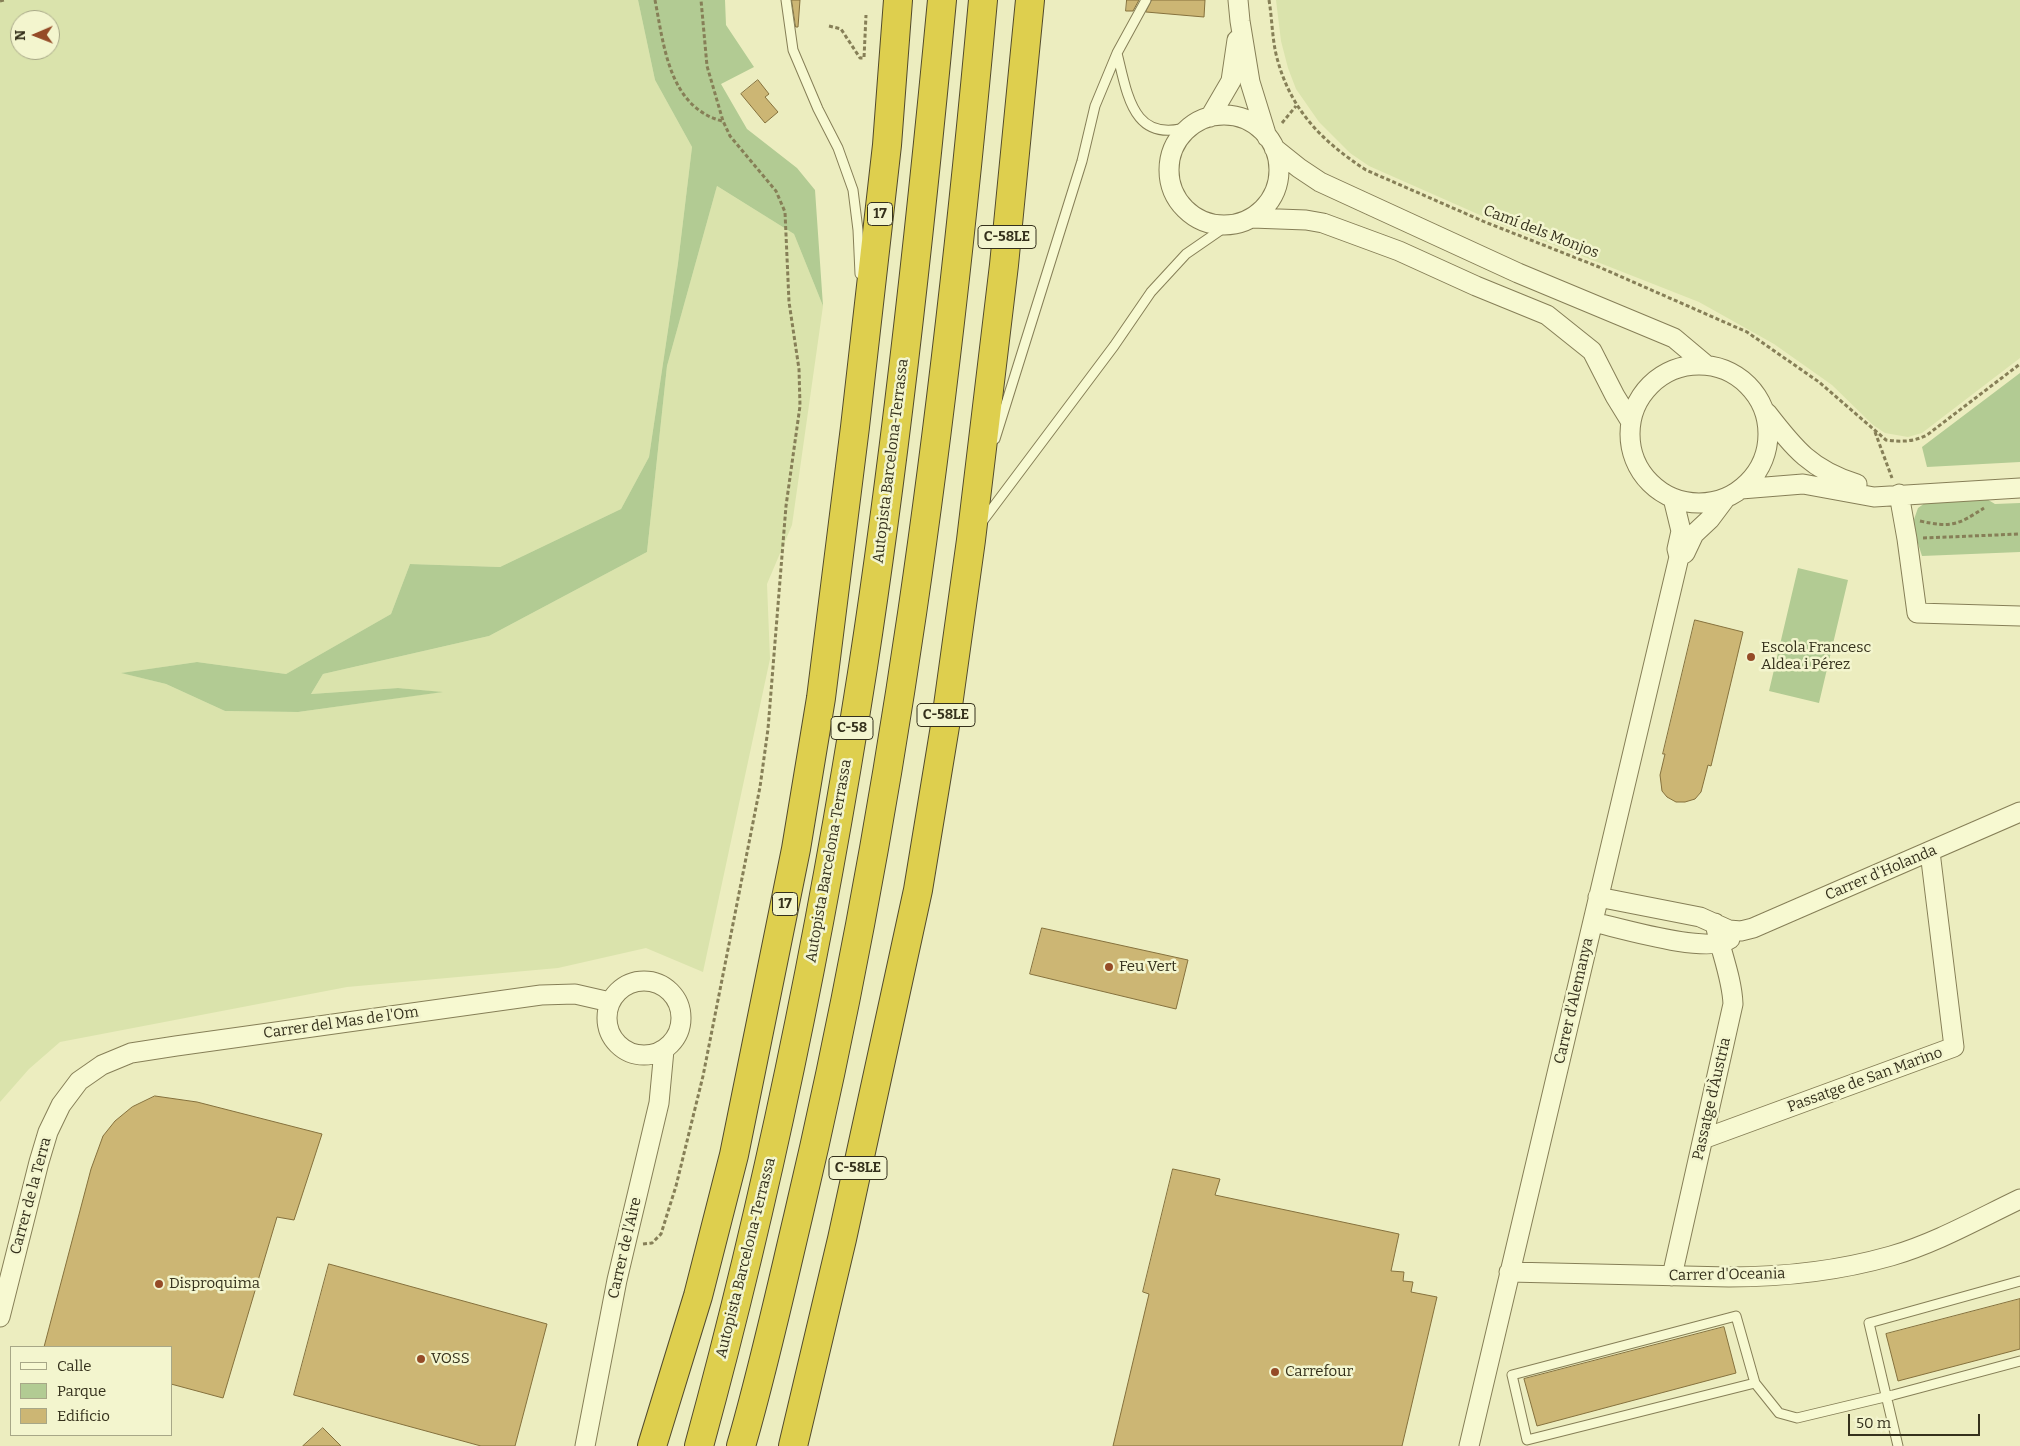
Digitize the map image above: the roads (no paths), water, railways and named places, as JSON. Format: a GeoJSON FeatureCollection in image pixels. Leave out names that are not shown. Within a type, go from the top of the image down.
{"type":"FeatureCollection","features":[{"type":"Feature","properties":{"kind":"highway","name":"17"},"geometry":{"type":"LineString","coordinates":[[675,1373],[698,1296],[734,1155],[794,858],[820,698],[855,427],[887,145],[898,0]]}},
{"type":"Feature","properties":{"kind":"highway","name":"Autopista Barcelona-Terrassa"},"geometry":{"type":"LineString","coordinates":[[699,1446],[746,1261],[784,1097],[816,942],[863,667],[912,297],[942,0]]}},
{"type":"Feature","properties":{"kind":"highway","name":"C-58"},"geometry":{"type":"LineString","coordinates":[[741,1446],[825,1105],[882,803],[929,502],[950,338],[983,0]]}},
{"type":"Feature","properties":{"kind":"highway","name":"C-58LE"},"geometry":{"type":"LineString","coordinates":[[794,1446],[842,1238],[918,890],[946,720],[971,540],[1004,265],[1030,0]]}},
{"type":"Feature","properties":{"kind":"highway"},"geometry":{"type":"LineString","coordinates":[[646,1446],[675,1373]]}},
{"type":"Feature","properties":{"kind":"highway"},"geometry":{"type":"LineString","coordinates":[[652,1446],[675,1373]]}},
{"type":"Feature","properties":{"kind":"street"},"geometry":{"type":"LineString","coordinates":[[1238,0],[1250,82],[1278,165],[1277,183],[1265,206],[1252,218]]}},
{"type":"Feature","properties":{"kind":"street"},"geometry":{"type":"LineString","coordinates":[[1240,21],[1231,81],[1202,121],[1179,139],[1173,153],[1170,168],[1172,188],[1176,197],[1190,213],[1208,223],[1228,225],[1252,218],[1306,220],[1323,223],[1399,251],[1476,286],[1547,314],[1592,351],[1614,396],[1632,422]]}},
{"type":"Feature","properties":{"kind":"street"},"geometry":{"type":"LineString","coordinates":[[1202,121],[1228,116],[1237,117],[1254,125],[1299,168],[1320,182],[1518,273],[1674,338],[1705,364]]}},
{"type":"Feature","properties":{"kind":"street"},"geometry":{"type":"LineString","coordinates":[[1733,494],[1755,475],[1766,452],[1768,428],[1759,398],[1750,386],[1738,376],[1722,368],[1705,364],[1686,365],[1667,372],[1652,382],[1643,392],[1635,406],[1630,435],[1633,456],[1642,473],[1656,488],[1672,498],[1693,503],[1733,494],[1803,484],[1874,497],[2020,488]]}},
{"type":"Feature","properties":{"kind":"street"},"geometry":{"type":"LineString","coordinates":[[1763,408],[1795,448],[1823,471],[1856,484],[1899,494]]}},
{"type":"Feature","properties":{"kind":"street","name":"Carrer d'Alemanya"},"geometry":{"type":"LineString","coordinates":[[1679,557],[1685,553],[1694,534],[1733,494]]}},
{"type":"Feature","properties":{"kind":"street"},"geometry":{"type":"LineString","coordinates":[[1899,494],[1917,613],[2020,616]]}},
{"type":"Feature","properties":{"kind":"street","name":"Carrer d'Alemanya"},"geometry":{"type":"LineString","coordinates":[[1469,1446],[1679,557],[1677,549],[1681,531],[1672,498]]}},
{"type":"Feature","properties":{"kind":"street","name":"Carrer d'Holanda"},"geometry":{"type":"LineString","coordinates":[[1719,944],[1725,943],[1741,931],[1753,928],[2020,812]]}},
{"type":"Feature","properties":{"kind":"street","name":"Passatge de San Marino"},"geometry":{"type":"LineString","coordinates":[[1703,1139],[1954,1047],[1930,852]]}},
{"type":"Feature","properties":{"kind":"street"},"geometry":{"type":"LineString","coordinates":[[1598,897],[1700,918],[1729,930],[1741,931]]}},
{"type":"Feature","properties":{"kind":"street"},"geometry":{"type":"LineString","coordinates":[[1592,922],[1676,941],[1703,945],[1719,944]]}},
{"type":"Feature","properties":{"kind":"street","name":"Passatge d'Àustria"},"geometry":{"type":"LineString","coordinates":[[1672,1276],[1733,1004],[1733,992],[1715,923]]}},
{"type":"Feature","properties":{"kind":"street"},"geometry":{"type":"LineString","coordinates":[[639,980],[659,983],[667,988],[679,1003],[682,1022],[675,1039],[664,1050],[651,1055],[638,1055],[628,1052],[618,1044],[610,1032],[606,1019],[610,1002],[619,990],[628,984],[639,980]]}},
{"type":"Feature","properties":{"kind":"street","name":"Carrer del Mas de l'Om"},"geometry":{"type":"LineString","coordinates":[[79,1081],[102,1065],[131,1053],[176,1046],[541,995],[575,994],[610,1002]]}},
{"type":"Feature","properties":{"kind":"street","name":"Carrer de l'Aire"},"geometry":{"type":"LineString","coordinates":[[584,1446],[625,1244],[659,1103],[664,1050]]}},
{"type":"Feature","properties":{"kind":"street","name":"Carrer de la Terra"},"geometry":{"type":"LineString","coordinates":[[0,1317],[38,1162],[48,1132],[61,1105],[79,1081]]}},
{"type":"Feature","properties":{"kind":"street","name":"Carrer d'Oceania"},"geometry":{"type":"LineString","coordinates":[[1509,1272],[1760,1277],[1813,1272],[1892,1256],[1928,1242],[2020,1198]]}},
{"type":"Feature","properties":{"kind":"lane"},"geometry":{"type":"LineString","coordinates":[[786,0],[793,50],[818,109],[838,148],[853,190],[858,230],[860,282]]}},
{"type":"Feature","properties":{"kind":"lane"},"geometry":{"type":"LineString","coordinates":[[979,473],[1000,424],[1082,161],[1095,106],[1117,53],[1146,0]]}},
{"type":"Feature","properties":{"kind":"lane"},"geometry":{"type":"LineString","coordinates":[[1117,53],[1126,93],[1134,112],[1150,128],[1162,131],[1179,130],[1202,121]]}},
{"type":"Feature","properties":{"kind":"lane"},"geometry":{"type":"LineString","coordinates":[[971,540],[986,516],[1114,346],[1150,292],[1186,254],[1228,225]]}},
{"type":"Feature","properties":{"kind":"lane"},"geometry":{"type":"LineString","coordinates":[[853,359],[855,427]]}},
{"type":"Feature","properties":{"kind":"lane"},"geometry":{"type":"LineString","coordinates":[[1898,1446],[1869,1324],[2020,1281]]}},
{"type":"Feature","properties":{"kind":"lane"},"geometry":{"type":"LineString","coordinates":[[1755,1383],[1527,1440],[1512,1375],[1736,1316],[1755,1383],[1779,1413],[1797,1418],[1886,1397],[2020,1361]]}},
{"type":"Feature","properties":{"kind":"place","name":"Escola Francesc Aldea i Pérez"},"geometry":{"type":"Point","coordinates":[1751,657]}},
{"type":"Feature","properties":{"kind":"place","name":"Feu Vert"},"geometry":{"type":"Point","coordinates":[1109,967]}},
{"type":"Feature","properties":{"kind":"place","name":"Disproquima"},"geometry":{"type":"Point","coordinates":[159,1284]}},
{"type":"Feature","properties":{"kind":"place","name":"VOSS"},"geometry":{"type":"Point","coordinates":[421,1359]}},
{"type":"Feature","properties":{"kind":"place","name":"Carrefour"},"geometry":{"type":"Point","coordinates":[1275,1372]}}]}
